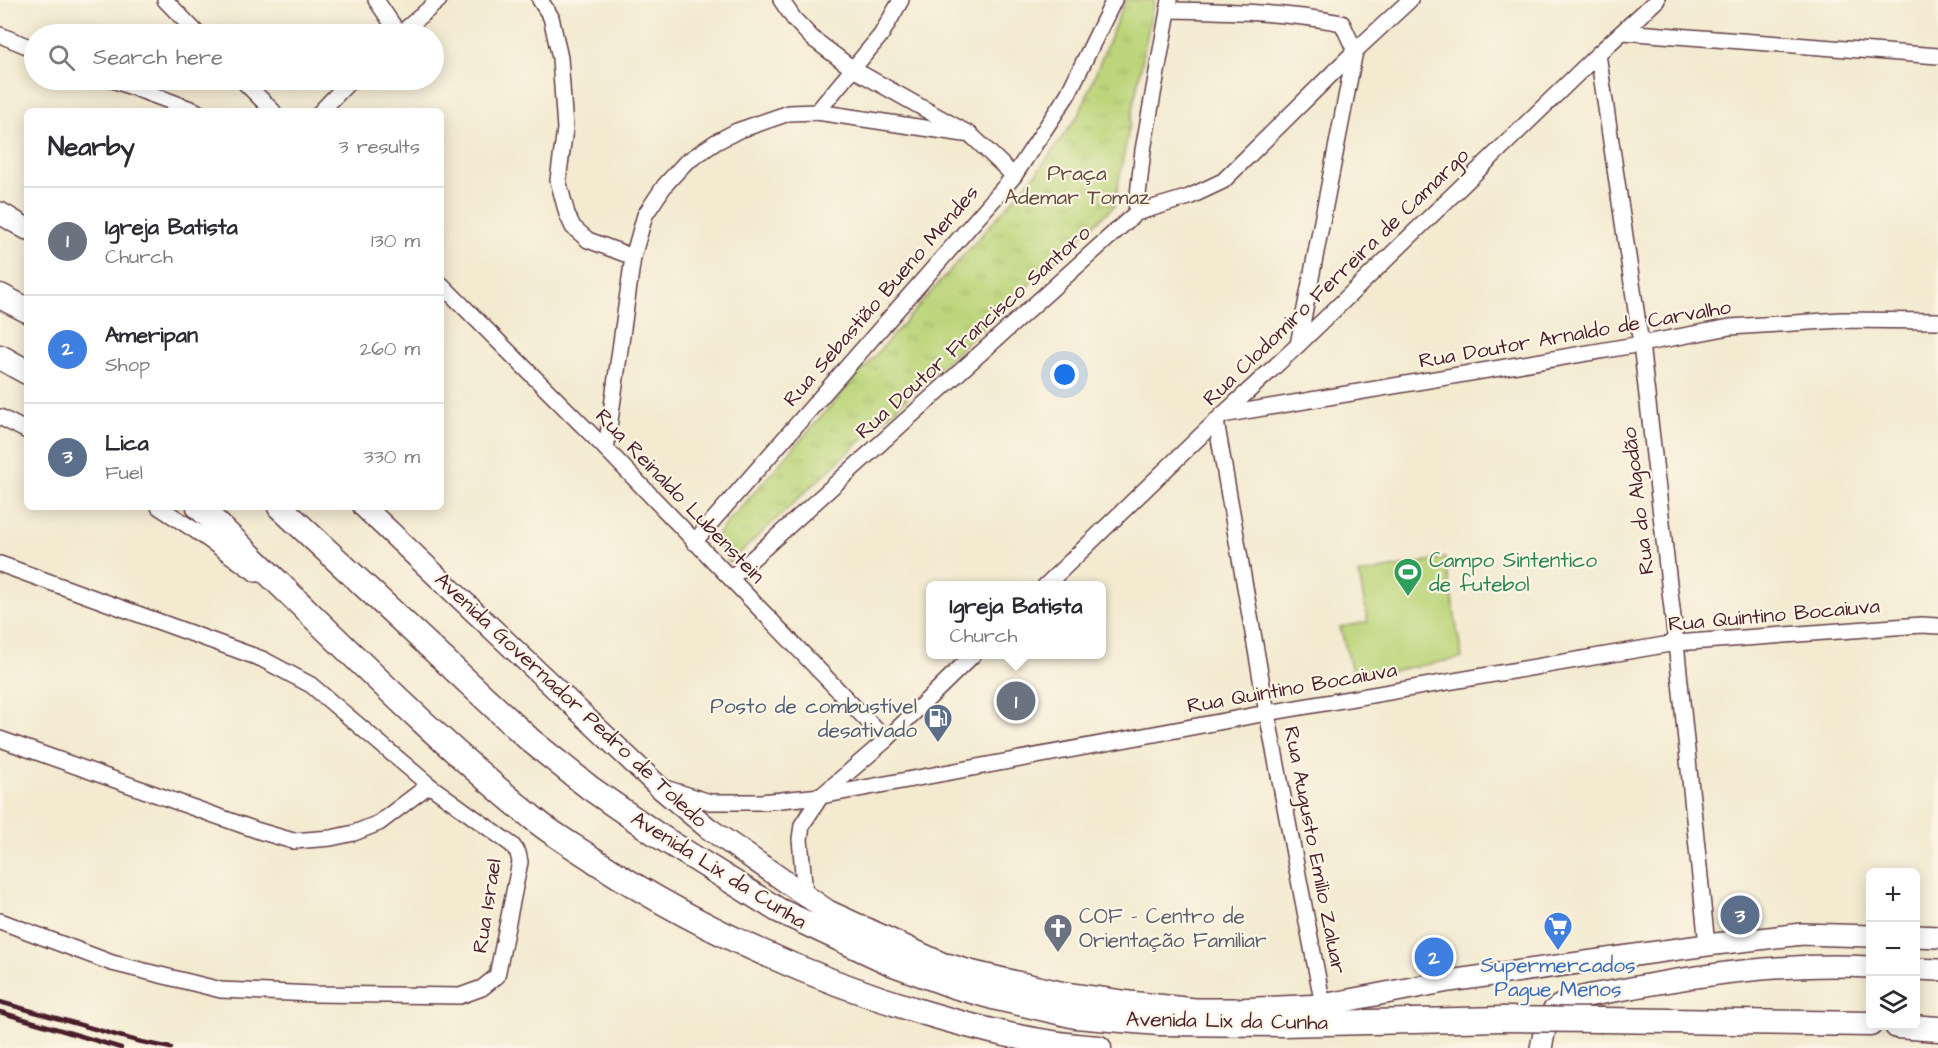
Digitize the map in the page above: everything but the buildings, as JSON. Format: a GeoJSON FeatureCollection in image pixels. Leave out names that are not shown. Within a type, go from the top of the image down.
{"type":"FeatureCollection","features":[{"type":"Feature","properties":{"kind":"highway"},"geometry":{"type":"LineString","coordinates":[[0,296],[24,308]]}},
{"type":"Feature","properties":{"kind":"highway"},"geometry":{"type":"LineString","coordinates":[[0,357],[24,370]]}},
{"type":"Feature","properties":{"kind":"highway","name":"Avenida Lix da Cunha"},"geometry":{"type":"LineString","coordinates":[[202,510],[436,734],[541,824],[659,901],[696,921],[812,974],[896,1004],[1028,1040],[1099,1048]]}},
{"type":"Feature","properties":{"kind":"highway","name":"Avenida Lix da Cunha"},"geometry":{"type":"LineString","coordinates":[[283,510],[530,740],[590,788],[659,836],[778,910],[891,963],[954,986],[1076,1016],[1160,1023],[1282,1024],[1502,1019],[1866,1024]]}},
{"type":"Feature","properties":{"kind":"highway"},"geometry":{"type":"LineString","coordinates":[[948,966],[1122,1020]]}},
{"type":"Feature","properties":{"kind":"highway"},"geometry":{"type":"LineString","coordinates":[[1160,1023],[1238,1010]]}},
{"type":"Feature","properties":{"kind":"highway"},"geometry":{"type":"LineString","coordinates":[[1920,1028],[1938,1029]]}},
{"type":"Feature","properties":{"kind":"main road"},"geometry":{"type":"LineString","coordinates":[[0,213],[24,227]]}},
{"type":"Feature","properties":{"kind":"main road","name":"Avenida Governador Pedro de Toledo"},"geometry":{"type":"LineString","coordinates":[[367,510],[658,786],[708,828],[828,911],[948,966],[1064,993],[1195,1009],[1238,1010],[1323,1005],[1449,981],[1707,945],[1802,934],[1866,936]]}},
{"type":"Feature","properties":{"kind":"main road"},"geometry":{"type":"LineString","coordinates":[[1667,981],[1743,957],[1802,934]]}},
{"type":"Feature","properties":{"kind":"main road"},"geometry":{"type":"LineString","coordinates":[[1920,936],[1938,937]]}},
{"type":"Feature","properties":{"kind":"main road"},"geometry":{"type":"LineString","coordinates":[[1541,1048],[1548,1018],[1555,1008],[1581,997],[1667,981],[1766,969],[1866,967]]}},
{"type":"Feature","properties":{"kind":"main road"},"geometry":{"type":"LineString","coordinates":[[1920,969],[1938,970]]}},
{"type":"Feature","properties":{"kind":"street"},"geometry":{"type":"LineString","coordinates":[[165,0],[188,24]]}},
{"type":"Feature","properties":{"kind":"street"},"geometry":{"type":"LineString","coordinates":[[376,0],[393,24]]}},
{"type":"Feature","properties":{"kind":"street"},"geometry":{"type":"LineString","coordinates":[[412,24],[440,0]]}},
{"type":"Feature","properties":{"kind":"street"},"geometry":{"type":"LineString","coordinates":[[540,0],[551,17],[560,58],[565,129],[558,180],[567,214],[573,227],[588,240],[633,257]]}},
{"type":"Feature","properties":{"kind":"street"},"geometry":{"type":"LineString","coordinates":[[781,0],[794,19],[812,38],[853,69],[970,135],[1014,176]]}},
{"type":"Feature","properties":{"kind":"street"},"geometry":{"type":"LineString","coordinates":[[817,112],[881,35],[901,0]]}},
{"type":"Feature","properties":{"kind":"street","name":"Rua Sebastião Bueno Mendes"},"geometry":{"type":"LineString","coordinates":[[694,542],[1014,176],[1068,94],[1114,0]]}},
{"type":"Feature","properties":{"kind":"street"},"geometry":{"type":"LineString","coordinates":[[1298,345],[1355,51],[1342,23],[1317,18],[1169,5],[1143,150],[1136,213],[1189,197],[1223,181],[1355,51],[1410,0]]}},
{"type":"Feature","properties":{"kind":"street","name":"Rua Clodomiro Ferreira de Camargo"},"geometry":{"type":"LineString","coordinates":[[1049,581],[1657,0]]}},
{"type":"Feature","properties":{"kind":"street"},"geometry":{"type":"LineString","coordinates":[[1623,33],[1938,56]]}},
{"type":"Feature","properties":{"kind":"street"},"geometry":{"type":"LineString","coordinates":[[0,35],[24,45]]}},
{"type":"Feature","properties":{"kind":"street","name":"Rua do Algodão"},"geometry":{"type":"LineString","coordinates":[[1598,54],[1641,344],[1676,643],[1707,945]]}},
{"type":"Feature","properties":{"kind":"street"},"geometry":{"type":"LineString","coordinates":[[140,90],[188,108]]}},
{"type":"Feature","properties":{"kind":"street"},"geometry":{"type":"LineString","coordinates":[[252,90],[270,108]]}},
{"type":"Feature","properties":{"kind":"street"},"geometry":{"type":"LineString","coordinates":[[324,108],[341,90]]}},
{"type":"Feature","properties":{"kind":"street"},"geometry":{"type":"LineString","coordinates":[[606,449],[633,257],[645,215],[665,185],[685,163],[737,131],[789,113],[817,112],[970,135]]}},
{"type":"Feature","properties":{"kind":"street","name":"Rua Doutor Francisco Santoro"},"geometry":{"type":"LineString","coordinates":[[731,578],[1136,213]]}},
{"type":"Feature","properties":{"kind":"street","name":"Rua Reinaldo Lubenstein"},"geometry":{"type":"LineString","coordinates":[[444,287],[606,449],[886,740]]}},
{"type":"Feature","properties":{"kind":"street","name":"Rua Doutor Arnaldo de Carvalho"},"geometry":{"type":"LineString","coordinates":[[1219,418],[1730,327],[1841,320],[1938,321]]}},
{"type":"Feature","properties":{"kind":"street"},"geometry":{"type":"LineString","coordinates":[[0,417],[24,429]]}},
{"type":"Feature","properties":{"kind":"street","name":"Rua Augusto Emilio Zaluar"},"geometry":{"type":"LineString","coordinates":[[1219,418],[1267,713],[1323,1005]]}},
{"type":"Feature","properties":{"kind":"street"},"geometry":{"type":"LineString","coordinates":[[164,510],[200,533],[303,608]]}},
{"type":"Feature","properties":{"kind":"street"},"geometry":{"type":"LineString","coordinates":[[0,564],[251,655],[288,671],[311,685],[429,785],[380,823],[354,833],[331,838],[293,841],[0,740]]}},
{"type":"Feature","properties":{"kind":"street","name":"Rua Quintino Bocaiuva"},"geometry":{"type":"LineString","coordinates":[[658,786],[710,802],[761,802],[820,796],[1267,713],[1676,643],[1814,632],[1938,626]]}},
{"type":"Feature","properties":{"kind":"street"},"geometry":{"type":"LineString","coordinates":[[806,894],[800,839],[802,825],[820,796],[886,740],[969,659]]}},
{"type":"Feature","properties":{"kind":"street","name":"Rua Israel"},"geometry":{"type":"LineString","coordinates":[[0,921],[112,963],[221,990],[460,996],[482,988],[497,976],[520,862],[518,853],[512,845],[429,785]]}},
{"type":"Feature","properties":{"kind":"green space","name":"Praça Ademar Tomaz"},"geometry":{"type":"Polygon","coordinates":[[[1125,0],[1154,0],[1114,206],[730,562],[714,538],[1038,171],[1080,113],[1125,0]]]}},
{"type":"Feature","properties":{"kind":"green space","name":"Campo Sintentico de futebol"},"geometry":{"type":"Polygon","coordinates":[[[1445,558],[1462,658],[1354,678],[1340,627],[1368,622],[1359,574],[1445,558]]]}},
{"type":"Feature","properties":{"kind":"railway"},"geometry":{"type":"LineString","coordinates":[[0,1002],[137,1041],[171,1048]]}},
{"type":"Feature","properties":{"kind":"railway"},"geometry":{"type":"LineString","coordinates":[[0,1012],[121,1048]]}},
{"type":"Feature","properties":{"kind":"place","name":"Campo Sintentico de futebol"},"geometry":{"type":"Point","coordinates":[1408,598]}},
{"type":"Feature","properties":{"kind":"place","name":"Igreja Batista"},"geometry":{"type":"Point","coordinates":[1016,701]}},
{"type":"Feature","properties":{"kind":"place","name":"Posto de combustível desativado"},"geometry":{"type":"Point","coordinates":[938,744]}},
{"type":"Feature","properties":{"kind":"place","name":"Lica"},"geometry":{"type":"Point","coordinates":[1740,915]}},
{"type":"Feature","properties":{"kind":"place","name":"Supermercados Pague Menos"},"geometry":{"type":"Point","coordinates":[1558,952]}},
{"type":"Feature","properties":{"kind":"place","name":"COF - Centro de Orientação Familiar"},"geometry":{"type":"Point","coordinates":[1058,954]}},
{"type":"Feature","properties":{"kind":"place","name":"Ameripan"},"geometry":{"type":"Point","coordinates":[1434,957]}}]}
